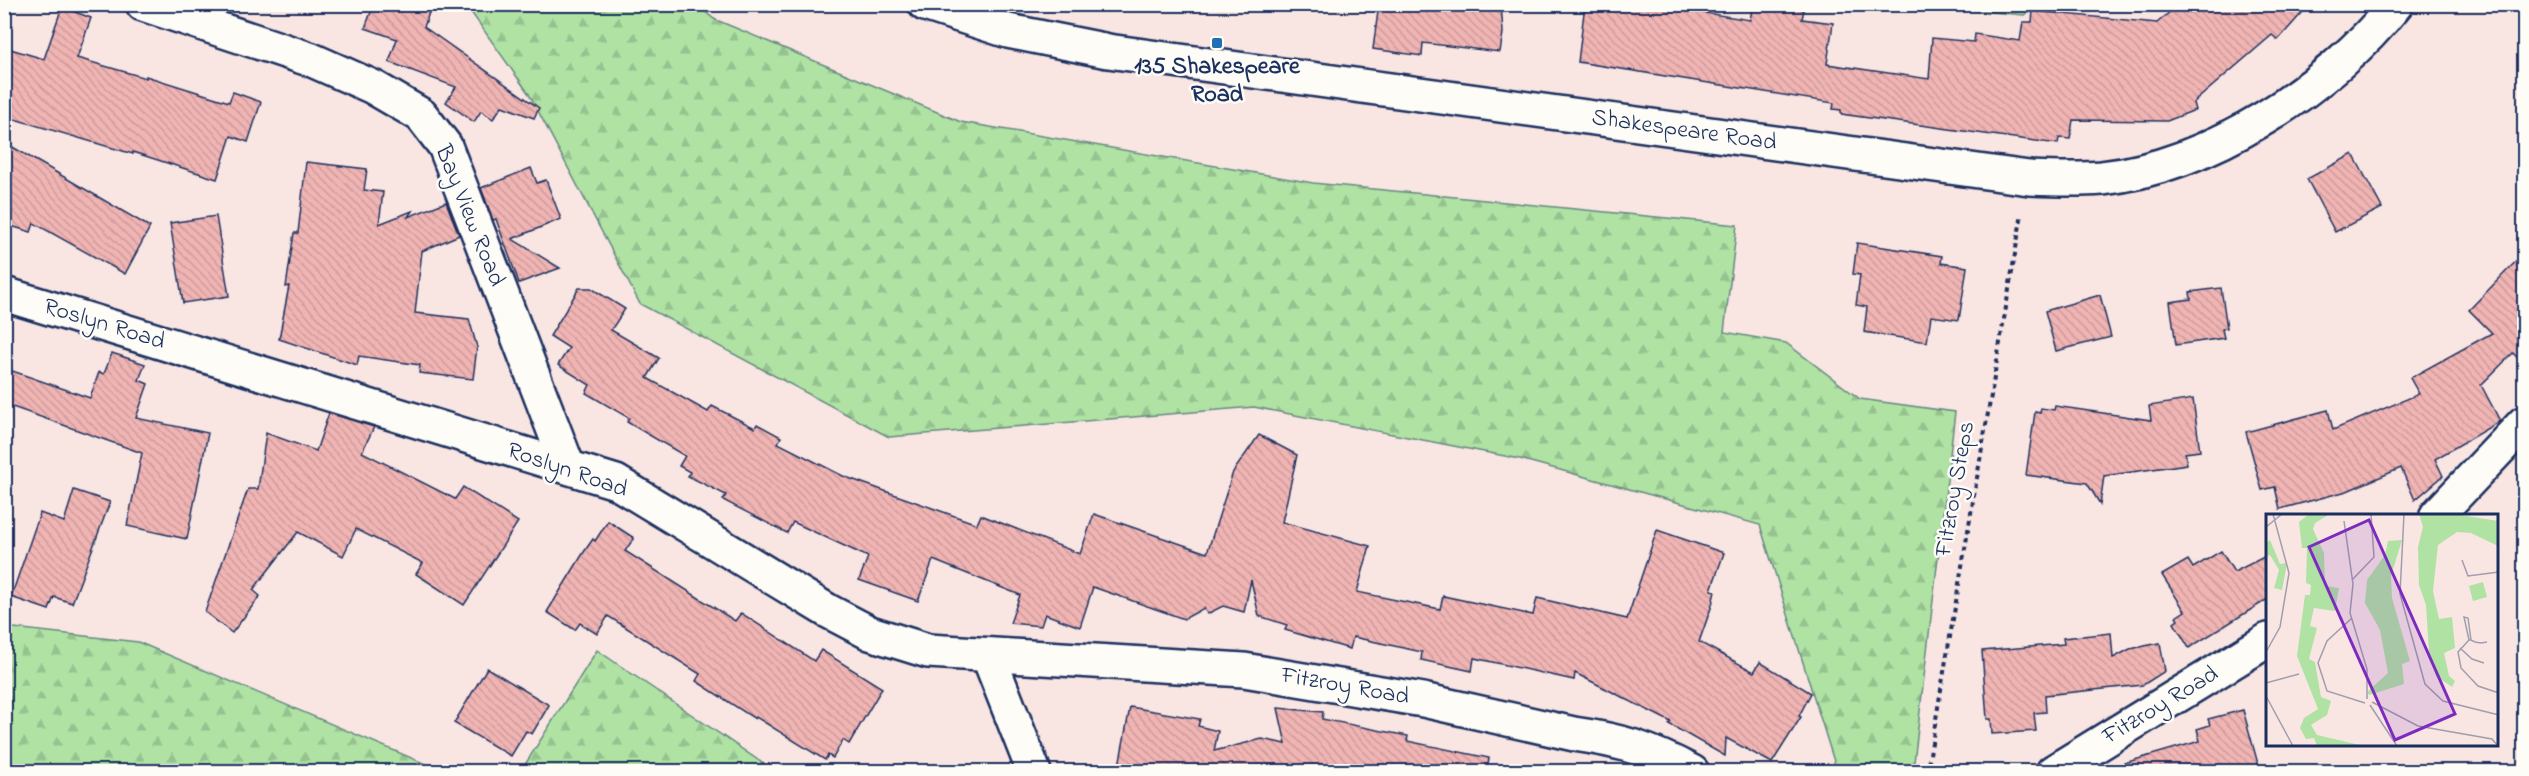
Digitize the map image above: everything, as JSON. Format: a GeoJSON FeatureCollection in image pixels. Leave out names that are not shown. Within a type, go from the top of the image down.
{"type":"FeatureCollection","features":[{"type":"Feature","properties":{"kind":"street","name":"Bay View Road"},"geometry":{"type":"LineString","coordinates":[[143,4],[312,60],[374,87],[422,116],[445,146],[568,466]]}},
{"type":"Feature","properties":{"kind":"street","name":"Shakespeare Road"},"geometry":{"type":"LineString","coordinates":[[925,4],[1008,31],[1108,51],[2029,178],[2067,180],[2104,178],[2155,167],[2208,148],[2261,119],[2307,89],[2339,63],[2396,4]]}},
{"type":"Feature","properties":{"kind":"street","name":"Roslyn Road"},"geometry":{"type":"LineString","coordinates":[[4,294],[616,482],[828,611],[870,633],[928,651],[988,655]]}},
{"type":"Feature","properties":{"kind":"street"},"geometry":{"type":"LineString","coordinates":[[2438,514],[2524,423]]}},
{"type":"Feature","properties":{"kind":"street","name":"Fitzroy Road"},"geometry":{"type":"LineString","coordinates":[[2053,771],[2266,641]]}},
{"type":"Feature","properties":{"kind":"street"},"geometry":{"type":"LineString","coordinates":[[988,655],[1034,771]]}},
{"type":"Feature","properties":{"kind":"street","name":"Fitzroy Road"},"geometry":{"type":"LineString","coordinates":[[988,655],[1244,670],[1345,685],[1612,740],[1653,751],[1692,771]]}},
{"type":"Feature","properties":{"kind":"path","name":"Fitzroy Steps"},"geometry":{"type":"LineString","coordinates":[[1927,771],[2022,213]]}},
{"type":"Feature","properties":{"kind":"green space"},"geometry":{"type":"Polygon","coordinates":[[[2043,4],[2024,15],[1915,5],[2043,4]]]}},
{"type":"Feature","properties":{"kind":"green space"},"geometry":{"type":"Polygon","coordinates":[[[466,5],[697,5],[714,19],[961,122],[1313,183],[1737,225],[1724,332],[1786,343],[1860,399],[1955,412],[1913,771],[1837,771],[1760,525],[1520,459],[1254,407],[889,437],[640,304],[529,94],[466,5]]]}},
{"type":"Feature","properties":{"kind":"green space"},"geometry":{"type":"Polygon","coordinates":[[[5,627],[138,642],[442,771],[5,771],[5,627]]]}},
{"type":"Feature","properties":{"kind":"green space"},"geometry":{"type":"Polygon","coordinates":[[[597,650],[774,771],[521,771],[597,650]]]}},
{"type":"Feature","properties":{"kind":"building"},"geometry":{"type":"Polygon","coordinates":[[[374,4],[432,4],[424,27],[539,108],[534,118],[502,106],[493,119],[481,111],[474,122],[446,102],[456,87],[389,62],[397,39],[365,28],[374,4]]]}},
{"type":"Feature","properties":{"kind":"building"},"geometry":{"type":"Polygon","coordinates":[[[1379,4],[1501,4],[1503,33],[1500,52],[1423,43],[1422,56],[1373,49],[1379,4]]]}},
{"type":"Feature","properties":{"kind":"building"},"geometry":{"type":"Polygon","coordinates":[[[1585,4],[1648,4],[1750,20],[1753,4],[1804,9],[1802,19],[1833,23],[1827,64],[1929,79],[1932,38],[1974,42],[1975,34],[2020,41],[2023,22],[2032,22],[2033,11],[2157,23],[2179,4],[2310,4],[2278,40],[2272,35],[2193,103],[2195,110],[2167,121],[2073,120],[2070,139],[2059,138],[2058,144],[1841,114],[1841,110],[1833,109],[1834,103],[1578,62],[1585,4]]]}},
{"type":"Feature","properties":{"kind":"building"},"geometry":{"type":"Polygon","coordinates":[[[62,7],[91,18],[77,58],[146,78],[146,76],[229,102],[233,92],[261,102],[248,142],[231,136],[217,179],[133,152],[133,154],[4,116],[4,47],[44,59],[62,7]]]}},
{"type":"Feature","properties":{"kind":"building"},"geometry":{"type":"Polygon","coordinates":[[[4,142],[150,227],[125,274],[34,223],[31,232],[4,224],[4,142]]]}},
{"type":"Feature","properties":{"kind":"building"},"geometry":{"type":"Polygon","coordinates":[[[2353,154],[2382,208],[2335,232],[2307,179],[2353,154]]]}},
{"type":"Feature","properties":{"kind":"building"},"geometry":{"type":"Polygon","coordinates":[[[306,162],[367,169],[364,190],[383,192],[379,224],[412,211],[408,217],[446,202],[459,235],[422,251],[415,313],[469,319],[477,347],[473,379],[419,373],[420,365],[359,356],[357,365],[279,339],[289,286],[286,287],[294,233],[298,233],[306,162]]]}},
{"type":"Feature","properties":{"kind":"building"},"geometry":{"type":"Polygon","coordinates":[[[531,168],[537,183],[546,180],[561,219],[512,239],[560,268],[519,283],[496,219],[493,220],[481,188],[531,168]]]}},
{"type":"Feature","properties":{"kind":"building"},"geometry":{"type":"Polygon","coordinates":[[[216,216],[229,296],[183,303],[170,223],[216,216]]]}},
{"type":"Feature","properties":{"kind":"building"},"geometry":{"type":"Polygon","coordinates":[[[1857,243],[1942,256],[1941,263],[1967,267],[1959,320],[1931,316],[1927,342],[1864,332],[1867,307],[1856,305],[1860,275],[1853,274],[1857,243]]]}},
{"type":"Feature","properties":{"kind":"building"},"geometry":{"type":"Polygon","coordinates":[[[2524,253],[2524,365],[2513,353],[2481,385],[2500,421],[2435,459],[2443,476],[2415,500],[2401,468],[2347,491],[2280,509],[2275,487],[2262,490],[2246,432],[2328,410],[2333,430],[2419,394],[2410,378],[2492,333],[2469,310],[2524,253]]]}},
{"type":"Feature","properties":{"kind":"building"},"geometry":{"type":"Polygon","coordinates":[[[579,288],[591,288],[625,309],[611,330],[659,358],[647,378],[708,412],[712,406],[755,428],[757,424],[781,437],[778,443],[843,476],[977,524],[981,515],[1080,554],[1094,514],[1207,553],[1233,472],[1259,435],[1297,455],[1282,522],[1370,546],[1357,592],[1440,609],[1443,596],[1533,615],[1537,598],[1627,619],[1657,530],[1724,553],[1711,590],[1715,591],[1712,605],[1699,642],[1754,672],[1760,662],[1811,693],[1799,716],[1801,717],[1772,763],[1726,738],[1725,756],[1669,724],[1671,722],[1575,673],[1574,680],[1474,658],[1472,671],[1421,660],[1422,652],[1353,637],[1350,649],[1285,630],[1287,625],[1259,616],[1251,580],[1244,612],[1223,606],[1207,614],[1204,608],[1184,619],[1093,587],[1080,627],[1045,614],[1041,626],[1010,623],[1020,595],[933,560],[918,601],[859,580],[868,557],[793,522],[787,533],[723,500],[726,495],[688,476],[690,472],[679,466],[685,456],[627,422],[629,418],[586,393],[590,385],[558,365],[569,348],[550,336],[579,288]]]}},
{"type":"Feature","properties":{"kind":"building"},"geometry":{"type":"Polygon","coordinates":[[[2221,288],[2227,328],[2222,329],[2224,338],[2176,345],[2170,302],[2191,299],[2190,292],[2221,288]]]}},
{"type":"Feature","properties":{"kind":"building"},"geometry":{"type":"Polygon","coordinates":[[[2100,295],[2111,337],[2056,351],[2045,311],[2100,295]]]}},
{"type":"Feature","properties":{"kind":"building"},"geometry":{"type":"Polygon","coordinates":[[[112,353],[145,364],[139,380],[148,384],[136,418],[208,433],[187,539],[127,526],[142,453],[4,404],[4,368],[90,398],[99,372],[104,374],[112,353]]]}},
{"type":"Feature","properties":{"kind":"building"},"geometry":{"type":"Polygon","coordinates":[[[2193,399],[2200,451],[2185,453],[2187,464],[2104,476],[2100,504],[2087,483],[2026,475],[2035,412],[2040,413],[2041,408],[2054,410],[2055,406],[2151,420],[2149,406],[2193,399]]]}},
{"type":"Feature","properties":{"kind":"building"},"geometry":{"type":"Polygon","coordinates":[[[329,413],[374,427],[362,452],[455,499],[463,487],[518,522],[464,605],[416,574],[423,563],[356,529],[343,556],[298,532],[253,590],[260,596],[232,633],[205,612],[248,489],[258,489],[266,433],[316,451],[329,413]]]}},
{"type":"Feature","properties":{"kind":"building"},"geometry":{"type":"Polygon","coordinates":[[[74,490],[110,502],[72,603],[54,597],[49,610],[11,597],[40,513],[64,522],[74,490]]]}},
{"type":"Feature","properties":{"kind":"building"},"geometry":{"type":"Polygon","coordinates":[[[608,521],[634,538],[625,551],[735,621],[741,613],[814,661],[821,650],[882,688],[849,744],[843,740],[833,758],[828,755],[825,760],[696,681],[700,674],[608,616],[597,634],[580,623],[575,630],[547,612],[584,552],[593,539],[595,541],[608,521]]]}},
{"type":"Feature","properties":{"kind":"building"},"geometry":{"type":"Polygon","coordinates":[[[2221,551],[2234,572],[2266,556],[2266,600],[2189,648],[2174,623],[2178,620],[2176,617],[2185,611],[2162,575],[2188,560],[2193,568],[2221,551]]]}},
{"type":"Feature","properties":{"kind":"building"},"geometry":{"type":"Polygon","coordinates":[[[2111,633],[2113,658],[2130,649],[2160,643],[2165,671],[2143,685],[2045,695],[2046,712],[2034,713],[2036,731],[1992,734],[1991,719],[1987,719],[1982,651],[2064,644],[2063,638],[2111,633]]]}},
{"type":"Feature","properties":{"kind":"building"},"geometry":{"type":"Polygon","coordinates":[[[487,668],[549,705],[532,734],[526,731],[511,756],[454,723],[487,668]]]}},
{"type":"Feature","properties":{"kind":"building"},"geometry":{"type":"Polygon","coordinates":[[[1130,707],[1200,719],[1198,726],[1218,731],[1214,751],[1262,739],[1286,744],[1278,708],[1323,712],[1322,719],[1408,736],[1407,741],[1489,758],[1487,771],[1118,771],[1130,707]]]}},
{"type":"Feature","properties":{"kind":"building"},"geometry":{"type":"Polygon","coordinates":[[[2243,710],[2260,771],[2125,771],[2124,763],[2200,741],[2197,729],[2210,725],[2208,719],[2243,710]]]}},
{"type":"Feature","properties":{"kind":"place","name":"135 Shakespeare Road"},"geometry":{"type":"Point","coordinates":[1217,43]}}]}
